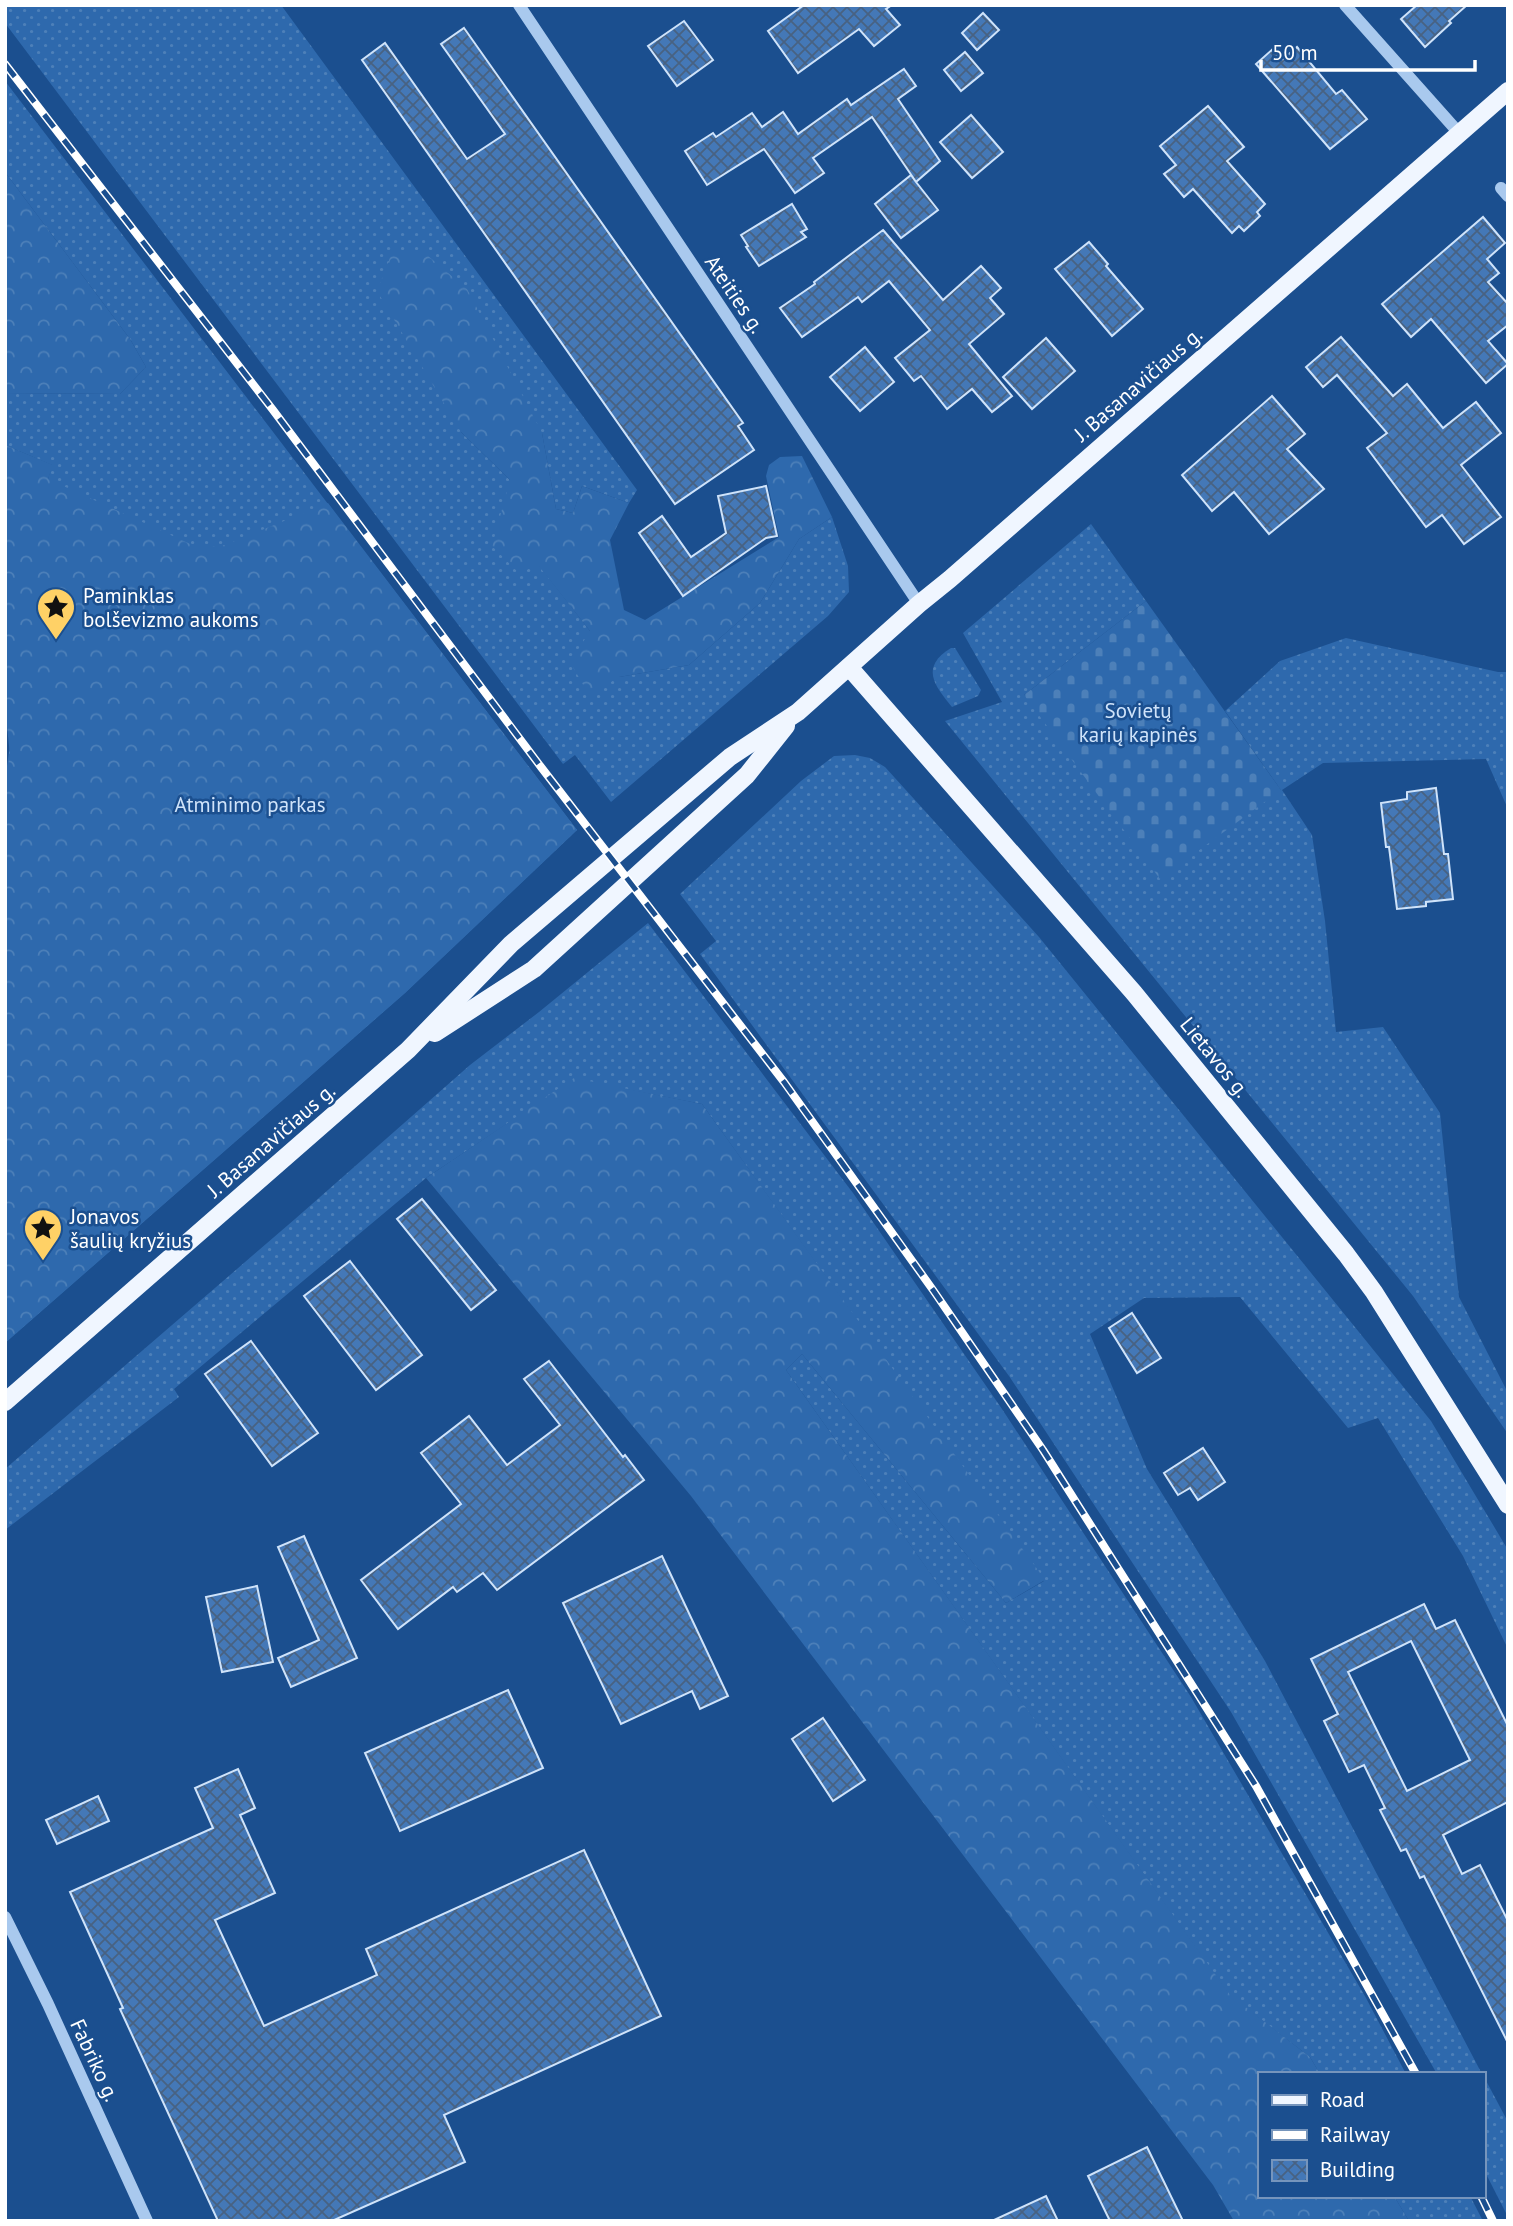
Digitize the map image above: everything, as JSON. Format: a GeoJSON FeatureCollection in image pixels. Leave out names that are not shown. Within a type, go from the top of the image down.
{"type":"FeatureCollection","features":[{"type":"Feature","properties":{"kind":"main road","name":"J. Basanavičiaus g."},"geometry":{"type":"LineString","coordinates":[[5,1402],[408,1050],[511,944],[730,757],[798,712],[1508,91]]}},
{"type":"Feature","properties":{"kind":"main road","name":"Lietavos g."},"geometry":{"type":"LineString","coordinates":[[849,667],[1134,993],[1346,1254],[1501,1479],[1508,1505]]}},
{"type":"Feature","properties":{"kind":"main road","name":"J. Basanavičiaus g."},"geometry":{"type":"LineString","coordinates":[[408,1050],[534,969],[747,775],[798,712]]}},
{"type":"Feature","properties":{"kind":"street","name":"Ateities g."},"geometry":{"type":"LineString","coordinates":[[519,5],[919,604]]}},
{"type":"Feature","properties":{"kind":"street"},"geometry":{"type":"LineString","coordinates":[[1345,5],[1459,133]]}},
{"type":"Feature","properties":{"kind":"street","name":"Fabriko g."},"geometry":{"type":"LineString","coordinates":[[5,1917],[54,2015],[147,2221]]}},
{"type":"Feature","properties":{"kind":"green space"},"geometry":{"type":"Polygon","coordinates":[[[5,5],[281,5],[637,490],[629,503],[582,486],[573,513],[556,509],[542,433],[461,432],[510,480],[538,564],[590,631],[619,677],[689,665],[760,603],[799,539],[832,517],[848,566],[849,592],[828,616],[611,802],[575,755],[563,764],[5,23],[5,5]]]}},
{"type":"Feature","properties":{"kind":"green space","name":"Atminimo parkas"},"geometry":{"type":"Polygon","coordinates":[[[5,81],[577,830],[405,993],[5,1343],[5,780],[52,465],[5,445],[5,393],[120,394],[146,367],[130,339],[5,172],[5,81]]]}},
{"type":"Feature","properties":{"kind":"green space"},"geometry":{"type":"Polygon","coordinates":[[[5,172],[130,339],[146,367],[120,394],[5,393],[5,172]]]}},
{"type":"Feature","properties":{"kind":"green space"},"geometry":{"type":"Polygon","coordinates":[[[393,250],[421,250],[467,289],[542,433],[556,509],[573,513],[582,486],[629,503],[610,540],[624,610],[645,620],[779,537],[766,476],[769,465],[780,457],[802,456],[832,517],[799,539],[760,603],[689,665],[619,677],[589,695],[570,662],[590,631],[538,565],[519,573],[492,546],[510,480],[461,432],[377,291],[393,250]]]}},
{"type":"Feature","properties":{"kind":"green space","name":"Atminimo parkas"},"geometry":{"type":"Polygon","coordinates":[[[5,445],[53,465],[48,479],[199,548],[225,545],[328,503],[577,830],[405,993],[5,1343],[5,780],[10,755],[5,708],[5,445]]]}},
{"type":"Feature","properties":{"kind":"green space"},"geometry":{"type":"Polygon","coordinates":[[[1091,524],[1146,601],[1024,695],[1281,790],[1225,711],[1280,661],[1346,638],[1508,672],[1508,809],[1486,759],[1323,763],[1282,790],[1312,835],[1325,921],[1336,1032],[1383,1027],[1440,1113],[1459,1297],[1508,1393],[1508,1434],[1413,1296],[945,721],[1002,702],[963,633],[1091,524]]]}},
{"type":"Feature","properties":{"kind":"green space","name":"Sovietų karių kapinės"},"geometry":{"type":"Polygon","coordinates":[[[1146,601],[1281,790],[1160,879],[1024,695],[1146,601]]]}},
{"type":"Feature","properties":{"kind":"green space"},"geometry":{"type":"Polygon","coordinates":[[[951,648],[955,648],[981,690],[978,696],[952,707],[933,676],[936,662],[951,648]]]}},
{"type":"Feature","properties":{"kind":"green space"},"geometry":{"type":"Polygon","coordinates":[[[855,755],[870,758],[885,767],[1039,937],[1431,1421],[1508,1550],[1508,1649],[1463,1556],[1378,1418],[1348,1428],[1240,1297],[1144,1298],[1090,1334],[1147,1469],[1265,1661],[1481,2072],[1436,2072],[1231,1712],[1009,1376],[700,954],[716,941],[680,894],[801,781],[834,756],[855,755]]]}},
{"type":"Feature","properties":{"kind":"green space"},"geometry":{"type":"Polygon","coordinates":[[[648,923],[853,1193],[1002,1409],[1191,1697],[1366,1998],[1405,2072],[1319,2072],[1310,2057],[1230,1996],[786,1370],[802,1354],[1006,1603],[1044,1581],[702,1104],[574,1079],[426,1178],[174,1389],[179,1397],[5,1530],[5,1469],[470,1065],[648,923]]]}},
{"type":"Feature","properties":{"kind":"green space"},"geometry":{"type":"Polygon","coordinates":[[[574,1078],[702,1104],[1045,1580],[1006,1603],[802,1354],[786,1370],[1230,1995],[1310,2057],[1319,2072],[1258,2072],[1258,2198],[1395,2198],[1409,2221],[1234,2221],[1213,2185],[691,1496],[426,1178],[574,1078]]]}},
{"type":"Feature","properties":{"kind":"green space"},"geometry":{"type":"Polygon","coordinates":[[[1485,2079],[1508,2122],[1508,2217],[1485,2172],[1485,2079]]]}},
{"type":"Feature","properties":{"kind":"green space"},"geometry":{"type":"Polygon","coordinates":[[[1395,2198],[1471,2198],[1483,2221],[1409,2221],[1395,2198]]]}},
{"type":"Feature","properties":{"kind":"building"},"geometry":{"type":"Polygon","coordinates":[[[804,5],[892,5],[886,9],[900,25],[874,46],[859,29],[798,73],[768,31],[804,5]]]}},
{"type":"Feature","properties":{"kind":"building"},"geometry":{"type":"Polygon","coordinates":[[[1417,5],[1467,5],[1425,47],[1401,19],[1417,5]]]}},
{"type":"Feature","properties":{"kind":"building"},"geometry":{"type":"Polygon","coordinates":[[[983,13],[999,30],[977,50],[962,33],[983,13]]]}},
{"type":"Feature","properties":{"kind":"building"},"geometry":{"type":"Polygon","coordinates":[[[684,21],[713,60],[677,86],[648,46],[684,21]]]}},
{"type":"Feature","properties":{"kind":"building"},"geometry":{"type":"Polygon","coordinates":[[[464,28],[743,423],[738,426],[754,450],[675,504],[362,60],[385,43],[467,159],[505,134],[441,44],[464,28]]]}},
{"type":"Feature","properties":{"kind":"building"},"geometry":{"type":"Polygon","coordinates":[[[1297,47],[1336,94],[1342,90],[1367,119],[1330,149],[1256,64],[1274,48],[1283,59],[1297,47]]]}},
{"type":"Feature","properties":{"kind":"building"},"geometry":{"type":"Polygon","coordinates":[[[965,52],[983,73],[961,91],[944,70],[965,52]]]}},
{"type":"Feature","properties":{"kind":"building"},"geometry":{"type":"Polygon","coordinates":[[[904,69],[916,86],[898,99],[940,161],[916,182],[872,117],[813,158],[824,173],[795,193],[764,149],[707,185],[685,151],[713,133],[716,137],[752,113],[762,127],[783,112],[798,134],[847,99],[851,105],[904,69]]]}},
{"type":"Feature","properties":{"kind":"building"},"geometry":{"type":"Polygon","coordinates":[[[1208,106],[1244,147],[1227,161],[1265,204],[1257,212],[1260,216],[1244,231],[1239,226],[1232,233],[1193,189],[1184,197],[1164,174],[1176,165],[1160,146],[1208,106]]]}},
{"type":"Feature","properties":{"kind":"building"},"geometry":{"type":"Polygon","coordinates":[[[971,115],[1003,152],[972,178],[940,142],[971,115]]]}},
{"type":"Feature","properties":{"kind":"building"},"geometry":{"type":"Polygon","coordinates":[[[911,175],[938,210],[901,238],[875,204],[911,175]]]}},
{"type":"Feature","properties":{"kind":"building"},"geometry":{"type":"Polygon","coordinates":[[[792,204],[807,229],[801,232],[806,237],[759,266],[741,235],[792,204]]]}},
{"type":"Feature","properties":{"kind":"building"},"geometry":{"type":"Polygon","coordinates":[[[1483,217],[1505,243],[1487,259],[1499,273],[1488,282],[1508,304],[1508,325],[1488,341],[1508,364],[1486,383],[1431,319],[1411,337],[1382,304],[1483,217]]]}},
{"type":"Feature","properties":{"kind":"building"},"geometry":{"type":"Polygon","coordinates":[[[883,230],[943,300],[981,266],[1001,288],[990,298],[1004,314],[969,344],[1012,396],[992,412],[972,389],[947,409],[921,376],[914,381],[895,358],[930,330],[889,281],[862,302],[858,297],[802,337],[780,308],[883,230]]]}},
{"type":"Feature","properties":{"kind":"building"},"geometry":{"type":"Polygon","coordinates":[[[1089,242],[1143,309],[1112,336],[1055,269],[1089,242]]]}},
{"type":"Feature","properties":{"kind":"building"},"geometry":{"type":"Polygon","coordinates":[[[1341,337],[1393,396],[1407,384],[1443,428],[1476,402],[1501,433],[1461,465],[1501,517],[1464,544],[1442,515],[1426,527],[1367,448],[1387,433],[1337,375],[1323,387],[1306,367],[1341,337]]]}},
{"type":"Feature","properties":{"kind":"building"},"geometry":{"type":"Polygon","coordinates":[[[1046,338],[1075,371],[1032,409],[1003,377],[1046,338]]]}},
{"type":"Feature","properties":{"kind":"building"},"geometry":{"type":"Polygon","coordinates":[[[865,347],[894,382],[860,411],[830,377],[865,347]]]}},
{"type":"Feature","properties":{"kind":"building"},"geometry":{"type":"Polygon","coordinates":[[[1272,396],[1305,434],[1287,449],[1324,489],[1269,534],[1234,492],[1212,511],[1182,475],[1272,396]]]}},
{"type":"Feature","properties":{"kind":"building"},"geometry":{"type":"Polygon","coordinates":[[[766,486],[777,536],[766,538],[683,596],[639,533],[662,516],[691,557],[726,533],[718,496],[766,486]]]}},
{"type":"Feature","properties":{"kind":"building"},"geometry":{"type":"Polygon","coordinates":[[[1436,788],[1453,899],[1426,902],[1426,906],[1397,909],[1381,803],[1407,799],[1407,792],[1436,788]]]}},
{"type":"Feature","properties":{"kind":"building"},"geometry":{"type":"Polygon","coordinates":[[[422,1199],[496,1290],[471,1310],[397,1219],[422,1199]]]}},
{"type":"Feature","properties":{"kind":"building"},"geometry":{"type":"Polygon","coordinates":[[[350,1261],[422,1355],[376,1390],[304,1296],[350,1261]]]}},
{"type":"Feature","properties":{"kind":"building"},"geometry":{"type":"Polygon","coordinates":[[[1132,1313],[1161,1358],[1137,1373],[1109,1328],[1132,1313]]]}},
{"type":"Feature","properties":{"kind":"building"},"geometry":{"type":"Polygon","coordinates":[[[251,1341],[318,1433],[272,1466],[205,1374],[251,1341]]]}},
{"type":"Feature","properties":{"kind":"building"},"geometry":{"type":"Polygon","coordinates":[[[549,1361],[644,1480],[497,1590],[483,1573],[457,1592],[453,1587],[398,1629],[361,1580],[461,1504],[421,1453],[469,1416],[507,1465],[560,1425],[524,1379],[549,1361]]]}},
{"type":"Feature","properties":{"kind":"building"},"geometry":{"type":"Polygon","coordinates":[[[1203,1448],[1225,1482],[1198,1500],[1190,1488],[1178,1495],[1164,1473],[1203,1448]]]}},
{"type":"Feature","properties":{"kind":"building"},"geometry":{"type":"Polygon","coordinates":[[[304,1536],[357,1658],[291,1687],[278,1658],[319,1640],[278,1547],[304,1536]]]}},
{"type":"Feature","properties":{"kind":"building"},"geometry":{"type":"Polygon","coordinates":[[[662,1556],[728,1696],[700,1709],[692,1691],[621,1724],[563,1603],[662,1556]]]}},
{"type":"Feature","properties":{"kind":"building"},"geometry":{"type":"Polygon","coordinates":[[[257,1586],[273,1662],[222,1672],[206,1597],[257,1586]]]}},
{"type":"Feature","properties":{"kind":"building"},"geometry":{"type":"Polygon","coordinates":[[[1424,1604],[1436,1629],[1455,1620],[1508,1726],[1508,1802],[1443,1835],[1462,1874],[1480,1865],[1508,1921],[1508,2043],[1424,1876],[1420,1878],[1406,1849],[1401,1851],[1380,1810],[1385,1808],[1364,1765],[1349,1772],[1324,1721],[1338,1714],[1311,1659],[1424,1604]],[[1411,1641],[1348,1672],[1407,1791],[1470,1760],[1411,1641]]]}},
{"type":"Feature","properties":{"kind":"building"},"geometry":{"type":"Polygon","coordinates":[[[508,1690],[543,1768],[400,1831],[365,1753],[508,1690]]]}},
{"type":"Feature","properties":{"kind":"building"},"geometry":{"type":"Polygon","coordinates":[[[823,1718],[865,1780],[833,1801],[792,1739],[823,1718]]]}},
{"type":"Feature","properties":{"kind":"building"},"geometry":{"type":"Polygon","coordinates":[[[238,1769],[255,1808],[240,1815],[275,1893],[215,1920],[264,2026],[377,1975],[366,1949],[584,1850],[661,2016],[444,2115],[465,2162],[332,2221],[218,2221],[120,2009],[123,2008],[70,1892],[213,1828],[195,1788],[238,1769]]]}},
{"type":"Feature","properties":{"kind":"building"},"geometry":{"type":"Polygon","coordinates":[[[98,1796],[109,1821],[57,1844],[46,1820],[98,1796]]]}},
{"type":"Feature","properties":{"kind":"building"},"geometry":{"type":"Polygon","coordinates":[[[1147,2147],[1183,2221],[1110,2221],[1088,2176],[1147,2147]]]}},
{"type":"Feature","properties":{"kind":"building"},"geometry":{"type":"Polygon","coordinates":[[[1046,2196],[1058,2221],[992,2221],[1046,2196]]]}},
{"type":"Feature","properties":{"kind":"railway"},"geometry":{"type":"LineString","coordinates":[[5,64],[273,410],[541,767],[784,1082],[933,1290],[1043,1450],[1256,1786],[1415,2072]]}},
{"type":"Feature","properties":{"kind":"railway"},"geometry":{"type":"LineString","coordinates":[[1482,2198],[1493,2221]]}},
{"type":"Feature","properties":{"kind":"place","name":"Paminklas bolševizmo aukoms"},"geometry":{"type":"Point","coordinates":[56,641]}},
{"type":"Feature","properties":{"kind":"place","name":"Jonavos šaulių kryžius"},"geometry":{"type":"Point","coordinates":[43,1262]}}]}
